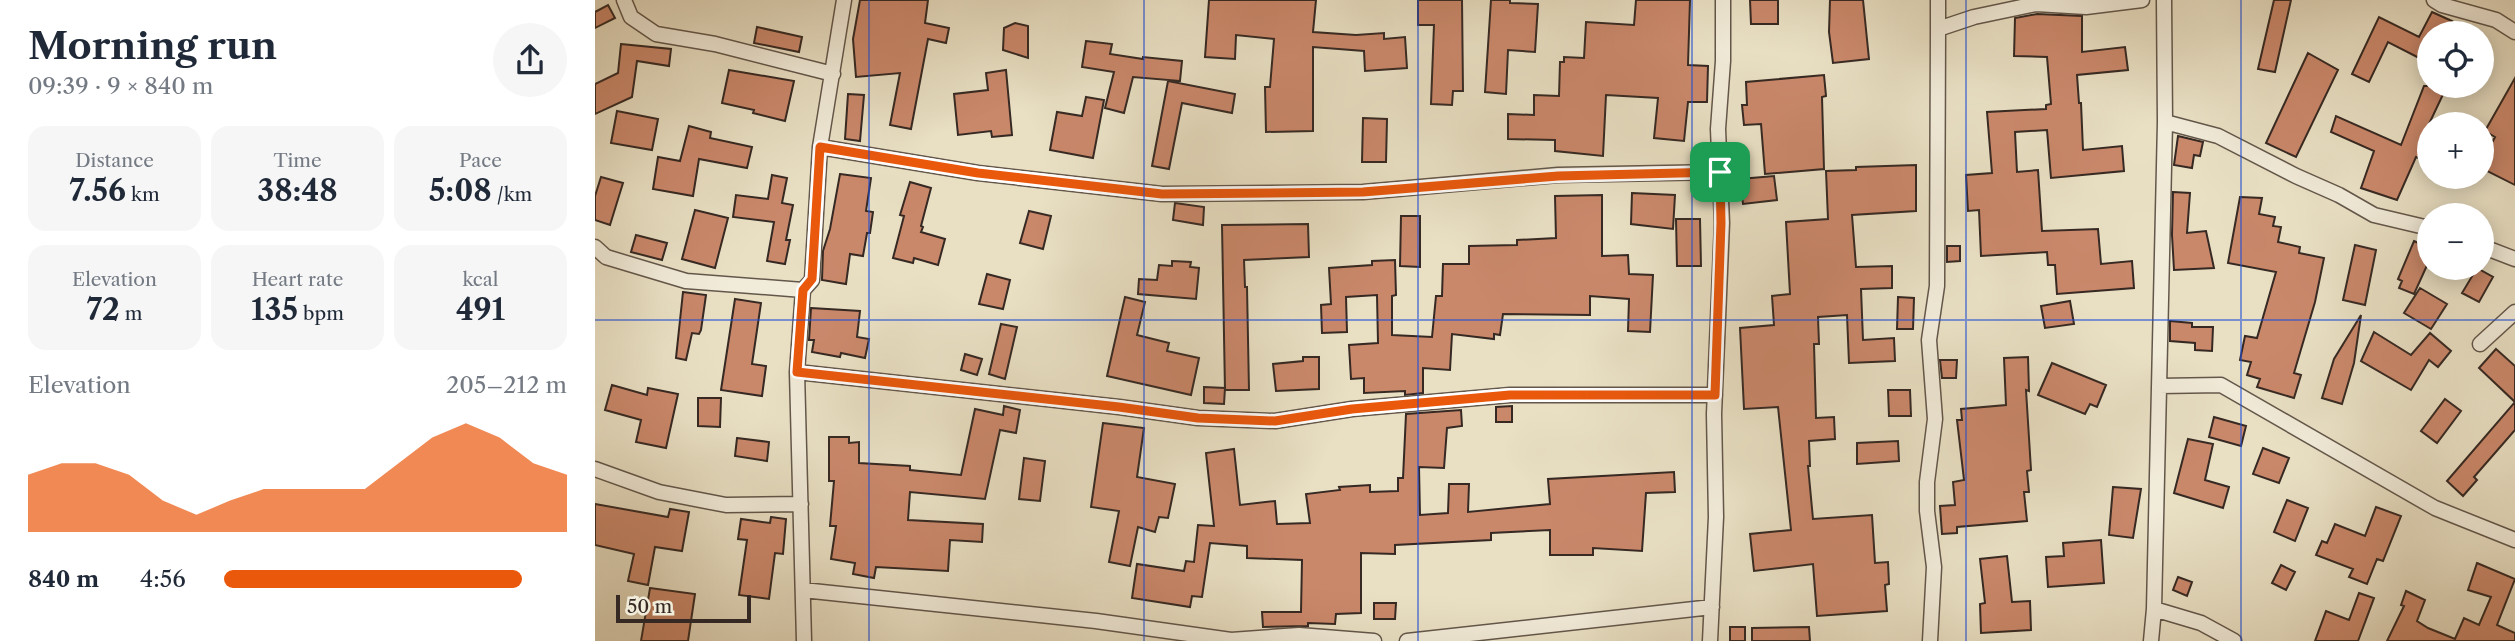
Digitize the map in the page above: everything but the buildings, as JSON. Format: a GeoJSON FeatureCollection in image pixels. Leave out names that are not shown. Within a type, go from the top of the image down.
{"type":"FeatureCollection","features":[{"type":"Feature","properties":{"kind":"street"},"geometry":{"type":"LineString","coordinates":[[624,0],[631,17],[656,34],[715,44],[833,74]]}},
{"type":"Feature","properties":{"kind":"street"},"geometry":{"type":"LineString","coordinates":[[804,641],[797,372],[803,290],[812,279],[820,147],[844,0]]}},
{"type":"Feature","properties":{"kind":"street"},"geometry":{"type":"LineString","coordinates":[[1710,641],[1716,517],[1715,395],[1721,223],[1718,129],[1723,61],[1723,0]]}},
{"type":"Feature","properties":{"kind":"street"},"geometry":{"type":"LineString","coordinates":[[1930,641],[1934,567],[1927,511],[1927,482],[1935,419],[1929,340],[1937,286],[1938,0]]}},
{"type":"Feature","properties":{"kind":"street"},"geometry":{"type":"LineString","coordinates":[[1938,29],[1974,17],[2036,4],[2086,7],[2142,0]]}},
{"type":"Feature","properties":{"kind":"street"},"geometry":{"type":"LineString","coordinates":[[2151,641],[2154,609],[2165,122],[2164,0]]}},
{"type":"Feature","properties":{"kind":"street"},"geometry":{"type":"LineString","coordinates":[[2434,0],[2442,5],[2496,20],[2515,32]]}},
{"type":"Feature","properties":{"kind":"street"},"geometry":{"type":"LineString","coordinates":[[2165,122],[2218,136],[2374,215],[2417,225]]}},
{"type":"Feature","properties":{"kind":"street"},"geometry":{"type":"LineString","coordinates":[[820,147],[978,173],[1162,194],[1363,192],[1558,176],[1720,172]]}},
{"type":"Feature","properties":{"kind":"street"},"geometry":{"type":"LineString","coordinates":[[595,247],[606,257],[686,281],[803,290]]}},
{"type":"Feature","properties":{"kind":"street"},"geometry":{"type":"LineString","coordinates":[[2494,251],[2515,259]]}},
{"type":"Feature","properties":{"kind":"street"},"geometry":{"type":"LineString","coordinates":[[2480,344],[2515,312]]}},
{"type":"Feature","properties":{"kind":"street"},"geometry":{"type":"LineString","coordinates":[[797,372],[1198,418],[1275,421],[1352,409],[1510,395],[1715,395]]}},
{"type":"Feature","properties":{"kind":"street"},"geometry":{"type":"LineString","coordinates":[[2159,386],[2221,385],[2435,508],[2515,540]]}},
{"type":"Feature","properties":{"kind":"street"},"geometry":{"type":"LineString","coordinates":[[595,469],[659,492],[726,505],[801,504]]}},
{"type":"Feature","properties":{"kind":"street"},"geometry":{"type":"LineString","coordinates":[[803,590],[1083,620],[1231,640],[1299,635],[1374,641]]}},
{"type":"Feature","properties":{"kind":"street"},"geometry":{"type":"LineString","coordinates":[[1407,641],[1712,607]]}},
{"type":"Feature","properties":{"kind":"street"},"geometry":{"type":"LineString","coordinates":[[2154,609],[2201,623],[2234,641]]}},
{"type":"Feature","properties":{"kind":"route"},"geometry":{"type":"LineString","coordinates":[[820,147],[978,173],[1162,194],[1363,192],[1558,176],[1720,172],[1721,223],[1715,395],[1510,395],[1352,409],[1275,421],[1198,418],[797,372],[803,290],[812,279],[820,147]]}}]}
